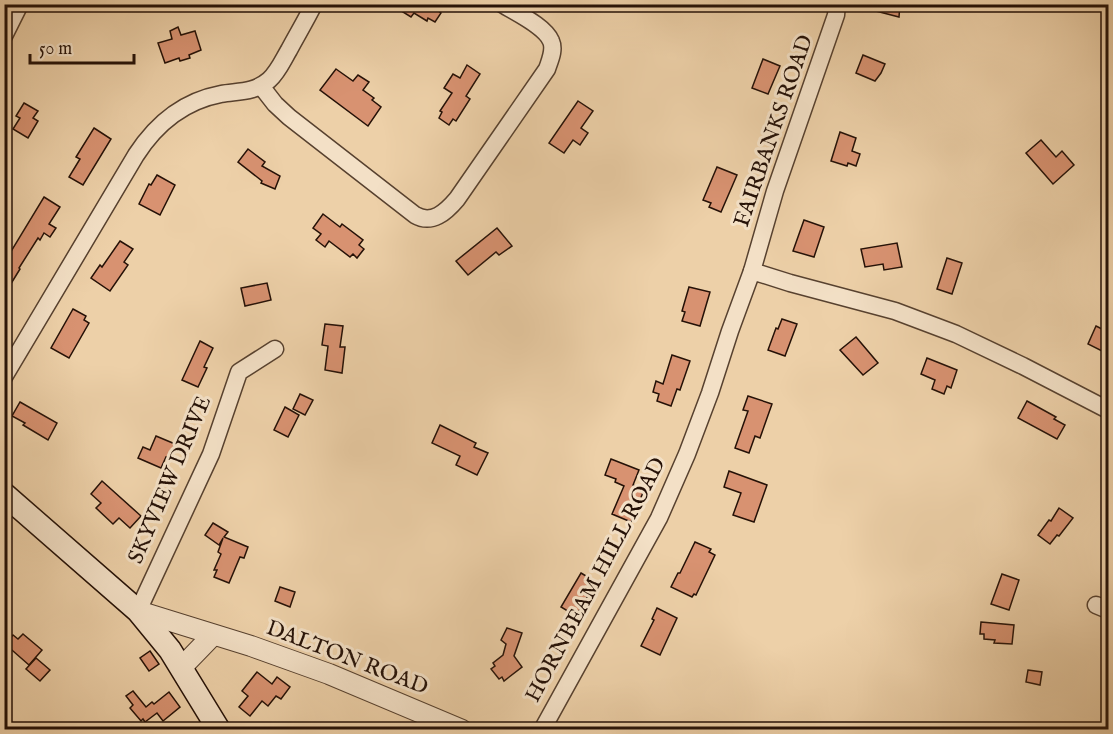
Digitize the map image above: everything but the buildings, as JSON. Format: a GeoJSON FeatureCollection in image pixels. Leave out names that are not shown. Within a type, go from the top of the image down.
{"type":"FeatureCollection","features":[{"type":"Feature","properties":{"kind":"main road"},"geometry":{"type":"LineString","coordinates":[[4,494],[138,611],[170,650],[219,729]]}},
{"type":"Feature","properties":{"kind":"street"},"geometry":{"type":"LineString","coordinates":[[4,36],[20,4]]}},
{"type":"Feature","properties":{"kind":"street"},"geometry":{"type":"LineString","coordinates":[[4,377],[150,135],[171,116],[195,102],[215,96],[253,90],[261,86],[279,69],[314,4]]}},
{"type":"Feature","properties":{"kind":"street"},"geometry":{"type":"LineString","coordinates":[[261,86],[289,117],[415,215],[431,219],[443,213],[457,199],[547,69],[551,57],[551,41],[545,33],[538,26],[502,4]]}},
{"type":"Feature","properties":{"kind":"street","name":"FAIRBANKS ROAD"},"geometry":{"type":"LineString","coordinates":[[752,271],[775,190],[836,15],[837,4]]}},
{"type":"Feature","properties":{"kind":"street"},"geometry":{"type":"LineString","coordinates":[[752,271],[790,284],[895,311],[936,326],[1023,366],[1108,410]]}},
{"type":"Feature","properties":{"kind":"street","name":"HORNBEAM HILL ROAD"},"geometry":{"type":"LineString","coordinates":[[542,729],[659,518],[710,393],[752,271]]}},
{"type":"Feature","properties":{"kind":"street","name":"SKYVIEW DRIVE"},"geometry":{"type":"LineString","coordinates":[[138,611],[211,454],[239,372],[275,349]]}},
{"type":"Feature","properties":{"kind":"street","name":"DALTON ROAD"},"geometry":{"type":"LineString","coordinates":[[138,611],[251,646],[329,674],[462,729]]}},
{"type":"Feature","properties":{"kind":"street"},"geometry":{"type":"LineString","coordinates":[[182,668],[213,635]]}}]}
